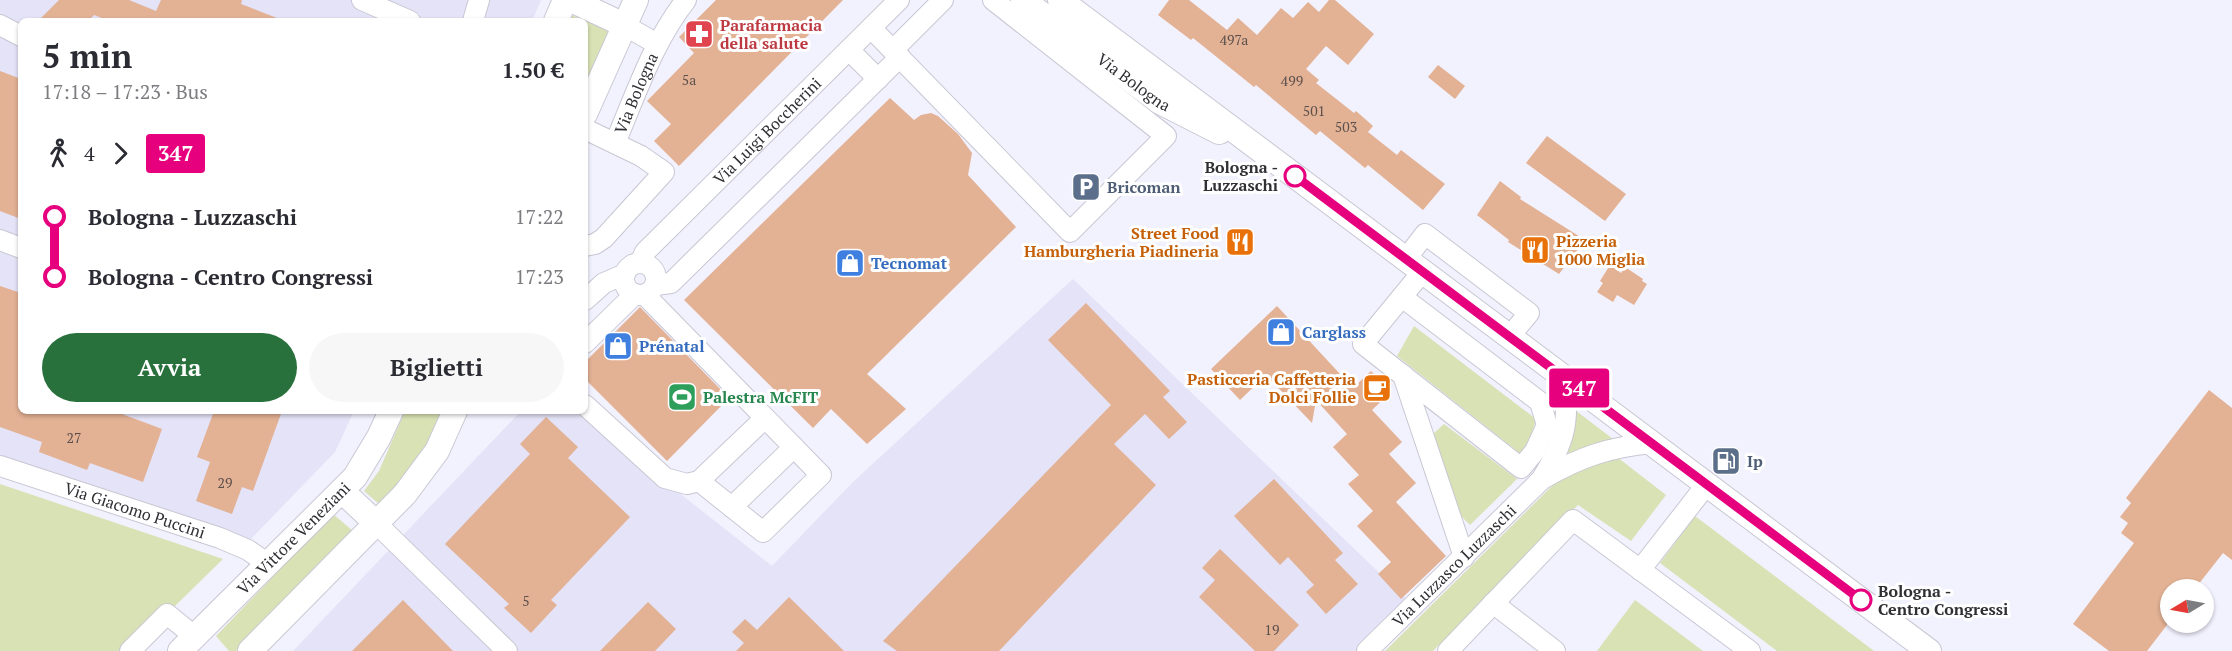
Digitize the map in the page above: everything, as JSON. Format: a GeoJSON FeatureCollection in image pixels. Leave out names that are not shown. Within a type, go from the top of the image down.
{"type":"FeatureCollection","features":[{"type":"Feature","properties":{"kind":"main road"},"geometry":{"type":"LineString","coordinates":[[557,18],[565,0]]}},
{"type":"Feature","properties":{"kind":"main road"},"geometry":{"type":"LineString","coordinates":[[571,0],[624,25]]}},
{"type":"Feature","properties":{"kind":"main road"},"geometry":{"type":"LineString","coordinates":[[588,107],[636,0]]}},
{"type":"Feature","properties":{"kind":"main road","name":"Via Bologna"},"geometry":{"type":"LineString","coordinates":[[1023,0],[1160,102],[1215,130],[1255,146]]}},
{"type":"Feature","properties":{"kind":"main road","name":"Via Bologna"},"geometry":{"type":"LineString","coordinates":[[1060,0],[1929,651]]}},
{"type":"Feature","properties":{"kind":"main road","name":"Via Vittore Veneziani"},"geometry":{"type":"LineString","coordinates":[[194,646],[268,564],[342,490],[364,464],[389,414]]}},
{"type":"Feature","properties":{"kind":"main road"},"geometry":{"type":"LineString","coordinates":[[250,651],[405,494],[430,461],[454,414]]}},
{"type":"Feature","properties":{"kind":"main road"},"geometry":{"type":"LineString","coordinates":[[342,490],[377,524]]}},
{"type":"Feature","properties":{"kind":"street"},"geometry":{"type":"LineString","coordinates":[[473,18],[479,0]]}},
{"type":"Feature","properties":{"kind":"street","name":"Via Bologna"},"geometry":{"type":"LineString","coordinates":[[615,143],[657,44],[686,0]]}},
{"type":"Feature","properties":{"kind":"street","name":"Via Luigi Boccherini"},"geometry":{"type":"LineString","coordinates":[[588,297],[604,284],[632,268],[645,252],[899,0]]}},
{"type":"Feature","properties":{"kind":"street"},"geometry":{"type":"LineString","coordinates":[[588,340],[645,291],[655,274],[652,269],[632,268],[625,286],[645,291],[671,283],[878,79],[896,53],[943,0]]}},
{"type":"Feature","properties":{"kind":"street"},"geometry":{"type":"LineString","coordinates":[[871,28],[1070,232],[1166,136],[993,0]]}},
{"type":"Feature","properties":{"kind":"street"},"geometry":{"type":"LineString","coordinates":[[370,2],[404,18]]}},
{"type":"Feature","properties":{"kind":"street"},"geometry":{"type":"LineString","coordinates":[[0,25],[18,34]]}},
{"type":"Feature","properties":{"kind":"street","name":"Via Bologna"},"geometry":{"type":"LineString","coordinates":[[624,25],[657,44]]}},
{"type":"Feature","properties":{"kind":"street"},"geometry":{"type":"LineString","coordinates":[[849,50],[878,79]]}},
{"type":"Feature","properties":{"kind":"street","name":"Via Bologna"},"geometry":{"type":"LineString","coordinates":[[588,130],[641,156],[664,172],[604,238],[588,245]]}},
{"type":"Feature","properties":{"kind":"street"},"geometry":{"type":"LineString","coordinates":[[1402,297],[1540,402],[1547,425],[1536,451],[1521,468],[1363,344],[1402,297],[1425,234],[1528,313],[1510,336]]}},
{"type":"Feature","properties":{"kind":"street"},"geometry":{"type":"LineString","coordinates":[[0,240],[18,247]]}},
{"type":"Feature","properties":{"kind":"street"},"geometry":{"type":"LineString","coordinates":[[645,291],[821,475],[763,532],[699,481]]}},
{"type":"Feature","properties":{"kind":"street"},"geometry":{"type":"LineString","coordinates":[[1403,375],[1464,557]]}},
{"type":"Feature","properties":{"kind":"street","name":"Via Luzzasco Luzzaschi"},"geometry":{"type":"LineString","coordinates":[[1367,651],[1541,480],[1553,462],[1565,430],[1567,415],[1564,377]]}},
{"type":"Feature","properties":{"kind":"street"},"geometry":{"type":"LineString","coordinates":[[588,408],[665,478],[687,484],[699,481],[765,418]]}},
{"type":"Feature","properties":{"kind":"street","name":"Via Luzzasco Luzzaschi"},"geometry":{"type":"LineString","coordinates":[[1541,480],[1589,455],[1629,445],[1652,443]]}},
{"type":"Feature","properties":{"kind":"street"},"geometry":{"type":"LineString","coordinates":[[732,507],[794,447]]}},
{"type":"Feature","properties":{"kind":"street","name":"Via Giacomo Puccini"},"geometry":{"type":"LineString","coordinates":[[0,466],[220,538],[248,550],[268,564]]}},
{"type":"Feature","properties":{"kind":"street"},"geometry":{"type":"LineString","coordinates":[[1640,570],[1707,484]]}},
{"type":"Feature","properties":{"kind":"street"},"geometry":{"type":"LineString","coordinates":[[1448,651],[1573,520],[1750,651]]}},
{"type":"Feature","properties":{"kind":"street"},"geometry":{"type":"LineString","coordinates":[[377,524],[507,651]]}},
{"type":"Feature","properties":{"kind":"street"},"geometry":{"type":"LineString","coordinates":[[1493,603],[1554,651]]}},
{"type":"Feature","properties":{"kind":"street"},"geometry":{"type":"LineString","coordinates":[[130,651],[167,614],[194,646]]}},
{"type":"Feature","properties":{"kind":"shaded area"},"geometry":{"type":"Polygon","coordinates":[[[0,0],[541,0],[533,18],[18,18],[18,414],[353,414],[335,452],[246,544],[0,455],[0,0]]]}},
{"type":"Feature","properties":{"kind":"shaded area"},"geometry":{"type":"Polygon","coordinates":[[[1073,279],[1418,610],[1377,651],[293,651],[518,414],[579,414],[772,566],[852,483],[1073,279]]]}},
{"type":"Feature","properties":{"kind":"green space"},"geometry":{"type":"Polygon","coordinates":[[[588,22],[609,31],[588,78],[588,22]]]}},
{"type":"Feature","properties":{"kind":"green space"},"geometry":{"type":"Polygon","coordinates":[[[1414,326],[1536,419],[1530,440],[1522,455],[1397,356],[1414,326]]]}},
{"type":"Feature","properties":{"kind":"green space"},"geometry":{"type":"Polygon","coordinates":[[[1575,410],[1613,439],[1576,450],[1564,459],[1573,435],[1575,410]]]}},
{"type":"Feature","properties":{"kind":"green space"},"geometry":{"type":"Polygon","coordinates":[[[404,414],[443,414],[416,461],[380,505],[364,491],[379,471],[404,414]]]}},
{"type":"Feature","properties":{"kind":"green space"},"geometry":{"type":"Polygon","coordinates":[[[1444,424],[1517,479],[1470,525],[1461,516],[1433,434],[1444,424]]]}},
{"type":"Feature","properties":{"kind":"green space"},"geometry":{"type":"Polygon","coordinates":[[[1617,457],[1666,495],[1631,541],[1578,505],[1433,651],[1385,651],[1556,482],[1577,469],[1617,457]]]}},
{"type":"Feature","properties":{"kind":"green space"},"geometry":{"type":"Polygon","coordinates":[[[0,484],[223,559],[129,651],[0,651],[0,484]]]}},
{"type":"Feature","properties":{"kind":"green space"},"geometry":{"type":"Polygon","coordinates":[[[333,514],[353,531],[236,651],[229,651],[216,636],[333,514]]]}},
{"type":"Feature","properties":{"kind":"green space"},"geometry":{"type":"Polygon","coordinates":[[[1695,516],[1874,651],[1777,651],[1660,563],[1695,516]]]}},
{"type":"Feature","properties":{"kind":"green space"},"geometry":{"type":"Polygon","coordinates":[[[1635,600],[1703,651],[1597,651],[1635,600]]]}},
{"type":"Feature","properties":{"kind":"building"},"geometry":{"type":"Polygon","coordinates":[[[59,0],[129,0],[156,11],[161,0],[242,0],[241,4],[277,18],[102,18],[94,15],[91,18],[41,18],[59,0]]]}},
{"type":"Feature","properties":{"kind":"building"},"geometry":{"type":"Polygon","coordinates":[[[716,0],[843,0],[679,166],[654,141],[671,124],[647,101],[694,53],[679,37],[716,0]]]}},
{"type":"Feature","properties":{"kind":"building"},"geometry":{"type":"Polygon","coordinates":[[[1169,0],[1189,0],[1227,30],[1238,18],[1257,35],[1281,8],[1293,18],[1308,2],[1319,12],[1329,0],[1335,0],[1374,34],[1348,65],[1326,46],[1306,69],[1319,80],[1316,83],[1373,126],[1368,132],[1397,155],[1401,150],[1445,184],[1423,210],[1368,165],[1365,168],[1320,131],[1316,135],[1256,85],[1254,87],[1193,38],[1191,40],[1158,15],[1169,0]]]}},
{"type":"Feature","properties":{"kind":"building"},"geometry":{"type":"Polygon","coordinates":[[[1438,65],[1465,86],[1455,99],[1428,77],[1438,65]]]}},
{"type":"Feature","properties":{"kind":"building"},"geometry":{"type":"Polygon","coordinates":[[[0,71],[18,78],[18,218],[0,211],[0,71]]]}},
{"type":"Feature","properties":{"kind":"building","name":"Tecnomat"},"geometry":{"type":"Polygon","coordinates":[[[890,98],[914,120],[921,115],[931,113],[938,116],[958,134],[972,153],[968,175],[1016,227],[867,374],[906,409],[867,444],[831,409],[813,428],[684,300],[890,98]]]}},
{"type":"Feature","properties":{"kind":"building"},"geometry":{"type":"Polygon","coordinates":[[[1547,136],[1626,194],[1605,221],[1526,163],[1547,136]]]}},
{"type":"Feature","properties":{"kind":"building"},"geometry":{"type":"Polygon","coordinates":[[[1500,181],[1521,197],[1520,199],[1585,240],[1559,274],[1508,242],[1509,240],[1477,215],[1500,181]]]}},
{"type":"Feature","properties":{"kind":"building"},"geometry":{"type":"Polygon","coordinates":[[[1610,265],[1621,273],[1625,267],[1647,284],[1634,305],[1617,295],[1613,302],[1597,292],[1603,283],[1600,281],[1610,265]]]}},
{"type":"Feature","properties":{"kind":"building"},"geometry":{"type":"Polygon","coordinates":[[[0,286],[18,292],[18,414],[122,414],[162,429],[143,482],[90,463],[87,470],[39,452],[42,442],[0,427],[0,286]]]}},
{"type":"Feature","properties":{"kind":"building"},"geometry":{"type":"Polygon","coordinates":[[[1086,303],[1170,391],[1163,397],[1187,422],[1169,439],[1145,414],[1114,444],[1156,485],[999,651],[897,651],[883,641],[1111,405],[1048,340],[1086,303]]]}},
{"type":"Feature","properties":{"kind":"building"},"geometry":{"type":"Polygon","coordinates":[[[1277,306],[1353,388],[1371,371],[1391,392],[1372,410],[1402,442],[1389,454],[1416,483],[1396,502],[1446,556],[1401,599],[1378,574],[1391,562],[1357,526],[1373,511],[1348,484],[1359,475],[1333,447],[1347,434],[1316,400],[1312,423],[1266,375],[1240,400],[1211,369],[1277,306]]]}},
{"type":"Feature","properties":{"kind":"building"},"geometry":{"type":"Polygon","coordinates":[[[640,307],[729,398],[667,461],[588,382],[588,359],[640,307]]]}},
{"type":"Feature","properties":{"kind":"building"},"geometry":{"type":"Polygon","coordinates":[[[2209,390],[2232,408],[2232,560],[2223,553],[2203,579],[2160,579],[2161,633],[2147,651],[2109,651],[2073,624],[2134,543],[2121,533],[2128,523],[2120,517],[2131,503],[2126,498],[2209,390]]]}},
{"type":"Feature","properties":{"kind":"building"},"geometry":{"type":"Polygon","coordinates":[[[213,414],[281,414],[253,491],[242,487],[232,514],[196,501],[210,462],[197,457],[213,414]]]}},
{"type":"Feature","properties":{"kind":"building"},"geometry":{"type":"Polygon","coordinates":[[[546,417],[578,447],[568,458],[630,517],[551,600],[557,605],[531,633],[504,608],[509,604],[445,544],[530,454],[520,444],[546,417]]]}},
{"type":"Feature","properties":{"kind":"building"},"geometry":{"type":"Polygon","coordinates":[[[1274,479],[1343,553],[1335,560],[1358,584],[1326,614],[1306,592],[1314,585],[1288,557],[1280,565],[1234,516],[1274,479]]]}},
{"type":"Feature","properties":{"kind":"building"},"geometry":{"type":"Polygon","coordinates":[[[1220,549],[1299,625],[1274,651],[1255,651],[1199,597],[1215,580],[1202,568],[1220,549]]]}},
{"type":"Feature","properties":{"kind":"building"},"geometry":{"type":"Polygon","coordinates":[[[789,597],[844,651],[736,651],[744,643],[732,632],[745,619],[757,630],[789,597]]]}},
{"type":"Feature","properties":{"kind":"building"},"geometry":{"type":"Polygon","coordinates":[[[403,600],[453,651],[352,651],[403,600]]]}},
{"type":"Feature","properties":{"kind":"building"},"geometry":{"type":"Polygon","coordinates":[[[648,602],[676,629],[655,651],[600,651],[648,602]]]}},
{"type":"Feature","properties":{"kind":"bus line","name":"347"},"geometry":{"type":"LineString","coordinates":[[1295,176],[1861,600]]}},
{"type":"Feature","properties":{"kind":"place","name":"Parafarmacia della salute"},"geometry":{"type":"Point","coordinates":[699,34]}},
{"type":"Feature","properties":{"kind":"place","name":"Bologna - Luzzaschi"},"geometry":{"type":"Point","coordinates":[1295,176]}},
{"type":"Feature","properties":{"kind":"place","name":"Bricoman"},"geometry":{"type":"Point","coordinates":[1086,187]}},
{"type":"Feature","properties":{"kind":"place","name":"Street Food Hamburgheria Piadineria"},"geometry":{"type":"Point","coordinates":[1240,242]}},
{"type":"Feature","properties":{"kind":"place","name":"Pizzeria 1000 Miglia"},"geometry":{"type":"Point","coordinates":[1535,250]}},
{"type":"Feature","properties":{"kind":"place","name":"Tecnomat"},"geometry":{"type":"Point","coordinates":[850,263]}},
{"type":"Feature","properties":{"kind":"place","name":"Carglass"},"geometry":{"type":"Point","coordinates":[1281,332]}},
{"type":"Feature","properties":{"kind":"place","name":"Prénatal"},"geometry":{"type":"Point","coordinates":[618,346]}},
{"type":"Feature","properties":{"kind":"place","name":"Pasticceria Caffetteria Dolci Follie"},"geometry":{"type":"Point","coordinates":[1377,388]}},
{"type":"Feature","properties":{"kind":"place","name":"Palestra McFIT"},"geometry":{"type":"Point","coordinates":[682,397]}},
{"type":"Feature","properties":{"kind":"place","name":"Ip"},"geometry":{"type":"Point","coordinates":[1726,461]}},
{"type":"Feature","properties":{"kind":"place","name":"Bologna - Centro Congressi"},"geometry":{"type":"Point","coordinates":[1861,600]}}]}
